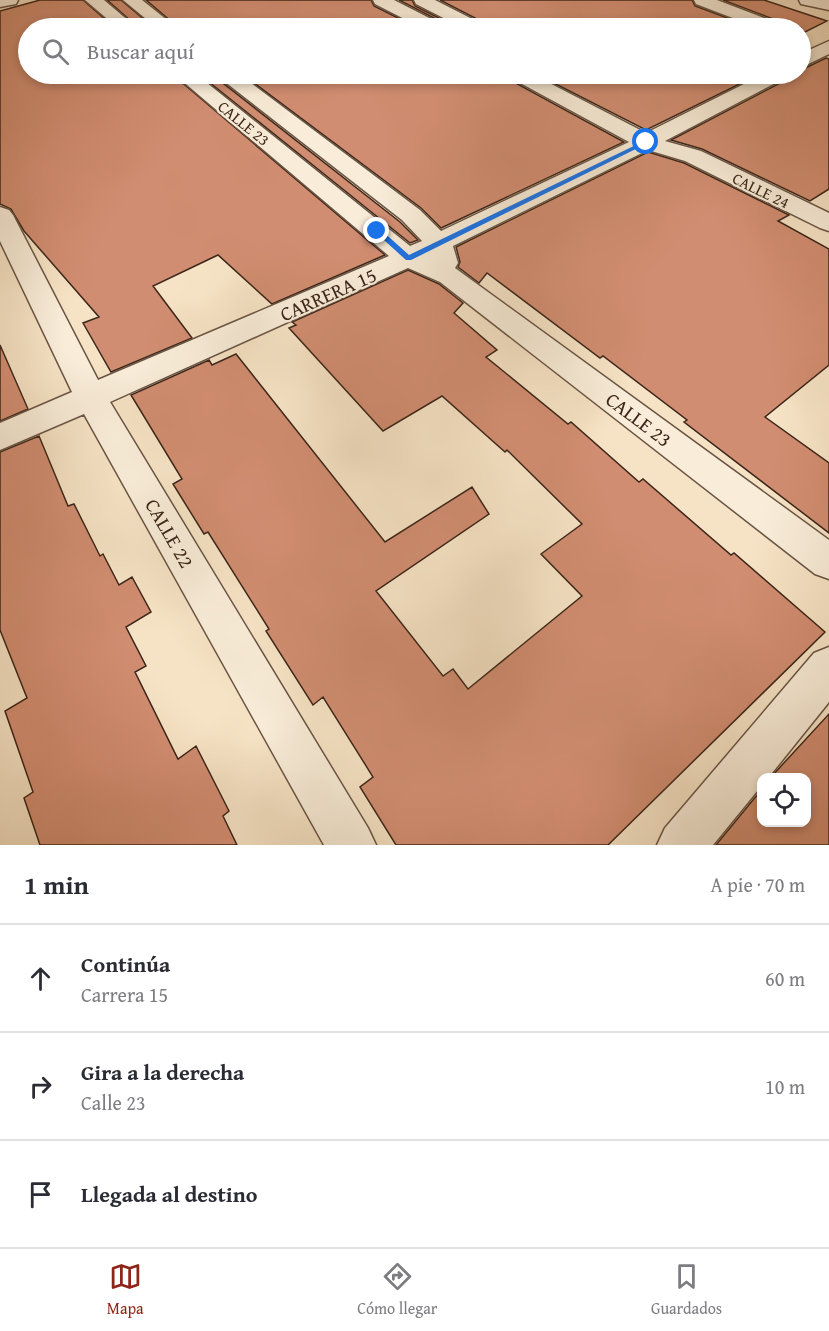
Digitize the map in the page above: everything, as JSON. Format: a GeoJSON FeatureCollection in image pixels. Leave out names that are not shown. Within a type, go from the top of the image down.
{"type":"FeatureCollection","features":[{"type":"Feature","properties":{"kind":"street"},"geometry":{"type":"LineString","coordinates":[[0,2],[10,0]]}},
{"type":"Feature","properties":{"kind":"street"},"geometry":{"type":"LineString","coordinates":[[93,0],[116,18]]}},
{"type":"Feature","properties":{"kind":"street"},"geometry":{"type":"LineString","coordinates":[[131,0],[155,18]]}},
{"type":"Feature","properties":{"kind":"street"},"geometry":{"type":"LineString","coordinates":[[381,0],[416,18]]}},
{"type":"Feature","properties":{"kind":"street"},"geometry":{"type":"LineString","coordinates":[[422,0],[457,18]]}},
{"type":"Feature","properties":{"kind":"street"},"geometry":{"type":"LineString","coordinates":[[702,0],[748,18]]}},
{"type":"Feature","properties":{"kind":"street"},"geometry":{"type":"LineString","coordinates":[[807,0],[829,5]]}},
{"type":"Feature","properties":{"kind":"street"},"geometry":{"type":"LineString","coordinates":[[811,43],[828,49]]}},
{"type":"Feature","properties":{"kind":"street"},"geometry":{"type":"LineString","coordinates":[[811,57],[828,49]]}},
{"type":"Feature","properties":{"kind":"street","name":"CALLE 23"},"geometry":{"type":"LineString","coordinates":[[196,84],[408,258],[450,276],[829,562]]}},
{"type":"Feature","properties":{"kind":"street","name":"CALLE 23"},"geometry":{"type":"LineString","coordinates":[[239,84],[411,215],[439,244],[450,276]]}},
{"type":"Feature","properties":{"kind":"street","name":"CALLE 24"},"geometry":{"type":"LineString","coordinates":[[543,84],[655,130],[693,156],[829,223]]}},
{"type":"Feature","properties":{"kind":"street","name":"CARRERA 15"},"geometry":{"type":"LineString","coordinates":[[0,437],[92,399],[439,244],[655,130],[756,84]]}},
{"type":"Feature","properties":{"kind":"street","name":"CALLE 22"},"geometry":{"type":"LineString","coordinates":[[0,215],[92,399],[351,845]]}},
{"type":"Feature","properties":{"kind":"street"},"geometry":{"type":"LineString","coordinates":[[682,845],[829,668]]}},
{"type":"Feature","properties":{"kind":"building"},"geometry":{"type":"Polygon","coordinates":[[[40,0],[83,0],[104,18],[18,18],[18,84],[184,84],[385,255],[272,304],[218,255],[153,286],[192,338],[111,372],[83,323],[99,317],[24,231],[11,209],[0,204],[0,11],[40,0]]]}},
{"type":"Feature","properties":{"kind":"building"},"geometry":{"type":"Polygon","coordinates":[[[107,0],[121,0],[142,18],[128,18],[107,0]]]}},
{"type":"Feature","properties":{"kind":"building"},"geometry":{"type":"Polygon","coordinates":[[[146,0],[371,0],[374,6],[398,18],[167,18],[146,0]]]}},
{"type":"Feature","properties":{"kind":"building"},"geometry":{"type":"Polygon","coordinates":[[[399,0],[412,0],[415,6],[439,18],[434,18],[399,0]]]}},
{"type":"Feature","properties":{"kind":"building"},"geometry":{"type":"Polygon","coordinates":[[[440,0],[692,0],[695,6],[727,18],[475,18],[440,0]]]}},
{"type":"Feature","properties":{"kind":"building"},"geometry":{"type":"Polygon","coordinates":[[[723,0],[764,0],[827,21],[811,29],[811,18],[770,18],[723,0]]]}},
{"type":"Feature","properties":{"kind":"building"},"geometry":{"type":"Polygon","coordinates":[[[826,58],[829,59],[829,189],[810,201],[702,149],[671,140],[778,84],[811,84],[811,65],[826,58]]]}},
{"type":"Feature","properties":{"kind":"building"},"geometry":{"type":"Polygon","coordinates":[[[211,84],[224,84],[400,222],[418,240],[410,243],[211,84]]]}},
{"type":"Feature","properties":{"kind":"building"},"geometry":{"type":"Polygon","coordinates":[[[255,84],[517,84],[624,142],[441,228],[421,208],[255,84]]]}},
{"type":"Feature","properties":{"kind":"building"},"geometry":{"type":"Polygon","coordinates":[[[556,84],[740,84],[646,130],[556,84]]]}},
{"type":"Feature","properties":{"kind":"building"},"geometry":{"type":"Polygon","coordinates":[[[648,152],[684,163],[789,215],[778,221],[829,249],[829,365],[765,417],[829,463],[829,533],[684,422],[687,420],[603,356],[600,358],[487,273],[479,283],[458,267],[460,262],[456,247],[648,152]]]}},
{"type":"Feature","properties":{"kind":"building"},"geometry":{"type":"Polygon","coordinates":[[[408,270],[439,284],[463,303],[454,313],[497,350],[486,357],[568,424],[571,422],[639,482],[643,479],[731,555],[734,553],[825,632],[608,845],[396,845],[360,787],[373,777],[323,697],[313,705],[266,631],[269,629],[208,532],[204,534],[173,484],[182,479],[131,395],[209,360],[212,365],[236,354],[385,542],[472,487],[489,514],[376,591],[443,676],[453,669],[468,689],[582,596],[541,554],[582,524],[507,450],[505,452],[442,396],[383,431],[289,328],[296,325],[292,322],[408,270]]]}},
{"type":"Feature","properties":{"kind":"building"},"geometry":{"type":"Polygon","coordinates":[[[0,345],[28,409],[0,421],[0,345]]]}},
{"type":"Feature","properties":{"kind":"building"},"geometry":{"type":"Polygon","coordinates":[[[39,436],[68,506],[74,504],[100,556],[103,554],[119,585],[132,577],[151,612],[126,627],[146,666],[135,672],[178,759],[196,746],[229,811],[223,816],[237,845],[40,845],[24,798],[33,792],[5,711],[27,698],[0,630],[0,452],[39,436]]]}},
{"type":"Feature","properties":{"kind":"building"},"geometry":{"type":"Polygon","coordinates":[[[829,714],[829,845],[716,845],[757,795],[757,827],[811,827],[811,773],[775,773],[829,714]]]}},
{"type":"Feature","properties":{"kind":"route"},"geometry":{"type":"LineString","coordinates":[[377,231],[408,258],[646,142]]}}]}
